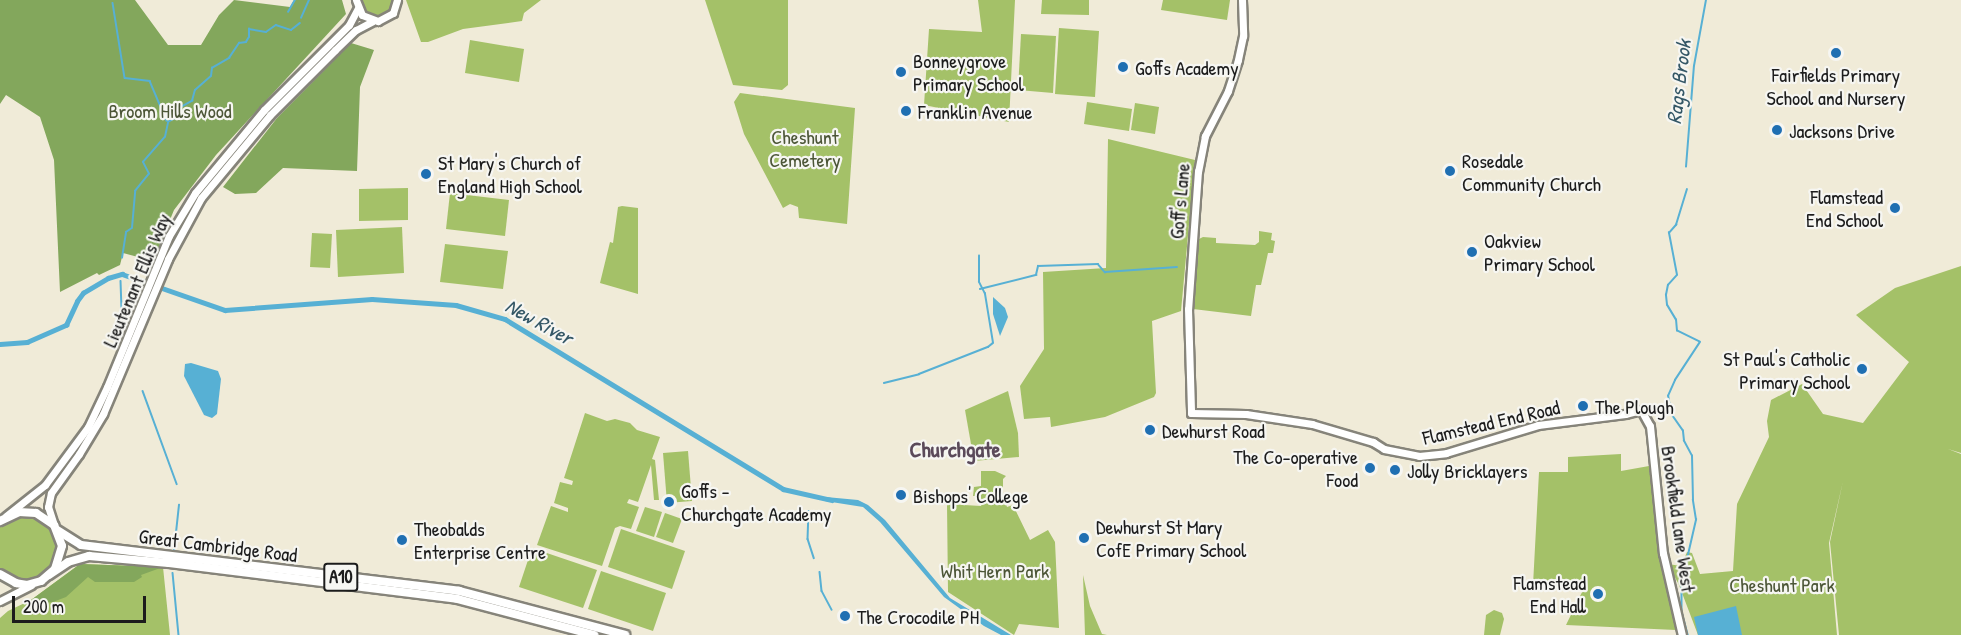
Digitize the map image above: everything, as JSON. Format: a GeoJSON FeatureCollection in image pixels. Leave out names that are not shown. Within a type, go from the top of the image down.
{"type":"FeatureCollection","features":[{"type":"Feature","properties":{"kind":"highway","name":"Great Cambridge Road"},"geometry":{"type":"LineString","coordinates":[[2,519],[27,512],[43,516],[81,545],[459,591],[625,635]]}},
{"type":"Feature","properties":{"kind":"highway"},"geometry":{"type":"LineString","coordinates":[[49,575],[61,555],[60,538],[55,527]]}},
{"type":"Feature","properties":{"kind":"highway","name":"Great Cambridge Road"},"geometry":{"type":"LineString","coordinates":[[34,584],[68,562],[89,556],[169,563],[457,599],[594,635]]}},
{"type":"Feature","properties":{"kind":"highway"},"geometry":{"type":"LineString","coordinates":[[0,574],[16,583],[34,584]]}},
{"type":"Feature","properties":{"kind":"main road"},"geometry":{"type":"LineString","coordinates":[[356,0],[365,18],[373,21]]}},
{"type":"Feature","properties":{"kind":"main road","name":"Lieutenant Ellis Way"},"geometry":{"type":"LineString","coordinates":[[156,276],[190,216],[222,170],[270,115],[356,30],[373,21],[388,17],[396,7],[397,0]]}},
{"type":"Feature","properties":{"kind":"main road","name":"Goff's Lane"},"geometry":{"type":"LineString","coordinates":[[1191,413],[1188,309],[1198,171],[1205,136],[1228,90],[1240,52],[1243,36],[1242,0]]}},
{"type":"Feature","properties":{"kind":"main road","name":"Lieutenant Ellis Way"},"geometry":{"type":"LineString","coordinates":[[55,527],[48,507],[51,493],[79,454],[103,414],[169,236],[205,180],[264,110],[349,25],[358,8]]}},
{"type":"Feature","properties":{"kind":"main road","name":"Lieutenant Ellis Way"},"geometry":{"type":"LineString","coordinates":[[2,519],[45,485],[88,427],[148,296]]}},
{"type":"Feature","properties":{"kind":"main road","name":"Flamstead End Road"},"geometry":{"type":"LineString","coordinates":[[1191,413],[1246,414],[1312,424],[1373,442],[1384,449],[1419,456],[1439,455],[1538,425],[1641,410]]}},
{"type":"Feature","properties":{"kind":"main road","name":"Brookfield Lane West"},"geometry":{"type":"LineString","coordinates":[[1641,410],[1650,426],[1663,554],[1682,635]]}},
{"type":"Feature","properties":{"kind":"main road"},"geometry":{"type":"LineString","coordinates":[[0,601],[34,584]]}},
{"type":"Feature","properties":{"kind":"green space","name":"Broom Hills Wood"},"geometry":{"type":"Polygon","coordinates":[[[0,0],[135,0],[168,45],[201,45],[219,15],[234,0],[290,7],[294,0],[342,0],[346,14],[216,155],[174,210],[153,261],[123,253],[120,265],[99,275],[97,273],[60,292],[54,160],[40,117],[6,95],[0,104],[0,0]]]}},
{"type":"Feature","properties":{"kind":"green space"},"geometry":{"type":"Polygon","coordinates":[[[359,0],[392,0],[392,4],[387,14],[378,19],[365,15],[359,0]]]}},
{"type":"Feature","properties":{"kind":"green space"},"geometry":{"type":"Polygon","coordinates":[[[406,0],[541,0],[524,13],[522,21],[463,29],[428,42],[421,42],[406,0]]]}},
{"type":"Feature","properties":{"kind":"green space","name":"Cheshunt Cemetery"},"geometry":{"type":"Polygon","coordinates":[[[705,0],[788,0],[788,85],[782,90],[733,85],[705,0]]]}},
{"type":"Feature","properties":{"kind":"green space"},"geometry":{"type":"Polygon","coordinates":[[[978,0],[1015,0],[1009,122],[924,105],[929,29],[982,32],[978,0]]]}},
{"type":"Feature","properties":{"kind":"green space"},"geometry":{"type":"Polygon","coordinates":[[[1042,0],[1089,0],[1089,15],[1041,14],[1042,0]]]}},
{"type":"Feature","properties":{"kind":"green space"},"geometry":{"type":"Polygon","coordinates":[[[1163,0],[1230,0],[1227,20],[1161,10],[1163,0]]]}},
{"type":"Feature","properties":{"kind":"green space"},"geometry":{"type":"Polygon","coordinates":[[[1059,28],[1099,31],[1095,97],[1055,94],[1059,28]]]}},
{"type":"Feature","properties":{"kind":"green space"},"geometry":{"type":"Polygon","coordinates":[[[1021,34],[1056,36],[1053,93],[1018,90],[1021,34]]]}},
{"type":"Feature","properties":{"kind":"green space"},"geometry":{"type":"Polygon","coordinates":[[[470,40],[524,49],[519,82],[465,73],[470,40]]]}},
{"type":"Feature","properties":{"kind":"green space","name":"Broom Hills Wood"},"geometry":{"type":"Polygon","coordinates":[[[351,43],[374,50],[360,87],[357,171],[283,168],[256,193],[235,194],[223,187],[277,118],[351,43]]]}},
{"type":"Feature","properties":{"kind":"green space","name":"Cheshunt Cemetery"},"geometry":{"type":"Polygon","coordinates":[[[740,93],[855,108],[847,224],[799,218],[798,207],[790,204],[783,208],[744,134],[734,102],[740,93]]]}},
{"type":"Feature","properties":{"kind":"green space"},"geometry":{"type":"Polygon","coordinates":[[[1087,102],[1132,109],[1129,131],[1084,124],[1087,102]]]}},
{"type":"Feature","properties":{"kind":"green space"},"geometry":{"type":"Polygon","coordinates":[[[1135,103],[1159,107],[1155,134],[1131,130],[1135,103]]]}},
{"type":"Feature","properties":{"kind":"green space"},"geometry":{"type":"Polygon","coordinates":[[[1108,139],[1195,160],[1181,311],[1152,321],[1156,393],[1154,397],[1105,417],[1051,427],[1050,417],[1024,419],[1020,386],[1044,349],[1043,272],[1106,268],[1108,139]]]}},
{"type":"Feature","properties":{"kind":"green space"},"geometry":{"type":"Polygon","coordinates":[[[408,188],[408,220],[359,221],[359,189],[408,188]]]}},
{"type":"Feature","properties":{"kind":"green space"},"geometry":{"type":"Polygon","coordinates":[[[450,193],[509,200],[505,236],[446,229],[450,193]]]}},
{"type":"Feature","properties":{"kind":"green space"},"geometry":{"type":"Polygon","coordinates":[[[618,207],[638,208],[638,294],[600,283],[610,242],[613,243],[618,207]]]}},
{"type":"Feature","properties":{"kind":"green space"},"geometry":{"type":"Polygon","coordinates":[[[402,227],[404,273],[338,277],[336,230],[402,227]]]}},
{"type":"Feature","properties":{"kind":"green space"},"geometry":{"type":"Polygon","coordinates":[[[1259,231],[1272,233],[1271,240],[1275,241],[1273,253],[1268,253],[1261,285],[1256,285],[1251,316],[1193,309],[1199,239],[1216,238],[1216,243],[1255,245],[1259,242],[1259,231]]]}},
{"type":"Feature","properties":{"kind":"green space"},"geometry":{"type":"Polygon","coordinates":[[[312,233],[332,234],[330,268],[310,267],[312,233]]]}},
{"type":"Feature","properties":{"kind":"green space"},"geometry":{"type":"Polygon","coordinates":[[[445,244],[508,251],[503,289],[440,282],[445,244]]]}},
{"type":"Feature","properties":{"kind":"green space","name":"Cheshunt Park"},"geometry":{"type":"Polygon","coordinates":[[[1961,266],[1961,453],[1948,449],[1961,454],[1961,635],[1839,635],[1830,542],[1843,481],[1829,543],[1837,635],[1698,635],[1679,585],[1668,564],[1681,566],[1687,552],[1692,553],[1700,574],[1733,571],[1737,504],[1769,437],[1767,421],[1771,400],[1802,384],[1823,414],[1863,423],[1909,362],[1856,315],[1895,288],[1961,266]]]}},
{"type":"Feature","properties":{"kind":"green space"},"geometry":{"type":"Polygon","coordinates":[[[1008,391],[1018,433],[1019,457],[974,461],[965,410],[1008,391]]]}},
{"type":"Feature","properties":{"kind":"green space"},"geometry":{"type":"Polygon","coordinates":[[[585,413],[607,421],[615,419],[630,423],[637,430],[660,437],[652,459],[655,460],[659,500],[654,500],[651,465],[638,502],[629,499],[627,503],[639,507],[631,529],[620,526],[615,528],[602,566],[537,545],[551,506],[568,512],[568,508],[554,503],[560,482],[572,485],[573,481],[564,478],[585,413]]]}},
{"type":"Feature","properties":{"kind":"green space"},"geometry":{"type":"Polygon","coordinates":[[[688,451],[692,501],[667,503],[663,453],[688,451]]]}},
{"type":"Feature","properties":{"kind":"green space"},"geometry":{"type":"Polygon","coordinates":[[[1621,454],[1621,471],[1649,466],[1657,536],[1676,630],[1566,625],[1585,586],[1533,585],[1539,472],[1568,472],[1568,457],[1621,454]]]}},
{"type":"Feature","properties":{"kind":"green space","name":"Whit Hern Park"},"geometry":{"type":"Polygon","coordinates":[[[981,471],[995,471],[1006,476],[1003,479],[1003,494],[1007,507],[1013,505],[1030,540],[1048,530],[1055,542],[1059,628],[1019,624],[1014,635],[948,592],[947,504],[981,506],[981,496],[973,496],[974,487],[981,486],[981,471]]]}},
{"type":"Feature","properties":{"kind":"green space"},"geometry":{"type":"Polygon","coordinates":[[[645,507],[662,512],[654,537],[636,531],[645,507]]]}},
{"type":"Feature","properties":{"kind":"green space"},"geometry":{"type":"Polygon","coordinates":[[[665,513],[682,519],[673,543],[656,537],[665,513]]]}},
{"type":"Feature","properties":{"kind":"green space"},"geometry":{"type":"Polygon","coordinates":[[[17,515],[36,516],[51,527],[58,545],[52,568],[41,577],[28,581],[19,581],[0,571],[0,525],[17,515]]]}},
{"type":"Feature","properties":{"kind":"green space"},"geometry":{"type":"Polygon","coordinates":[[[621,529],[685,551],[672,589],[608,567],[621,529]]]}},
{"type":"Feature","properties":{"kind":"green space"},"geometry":{"type":"Polygon","coordinates":[[[532,548],[597,570],[583,608],[519,587],[532,548]]]}},
{"type":"Feature","properties":{"kind":"green space"},"geometry":{"type":"Polygon","coordinates":[[[80,564],[163,567],[170,635],[0,635],[0,618],[8,611],[31,600],[80,564]]]}},
{"type":"Feature","properties":{"kind":"green space"},"geometry":{"type":"Polygon","coordinates":[[[80,564],[163,567],[141,575],[142,577],[134,582],[95,582],[88,577],[66,597],[53,602],[32,604],[31,600],[80,564]]]}},
{"type":"Feature","properties":{"kind":"green space"},"geometry":{"type":"Polygon","coordinates":[[[601,571],[666,593],[653,631],[588,609],[601,571]]]}},
{"type":"Feature","properties":{"kind":"green space"},"geometry":{"type":"Polygon","coordinates":[[[1083,575],[1090,606],[1102,634],[1107,635],[1085,635],[1083,575]]]}},
{"type":"Feature","properties":{"kind":"green space"},"geometry":{"type":"Polygon","coordinates":[[[1494,610],[1502,613],[1504,619],[1500,635],[1484,635],[1486,615],[1494,610]]]}},
{"type":"Feature","properties":{"kind":"water"},"geometry":{"type":"Polygon","coordinates":[[[993,297],[1005,308],[1008,317],[1000,336],[993,314],[993,297]]]}},
{"type":"Feature","properties":{"kind":"water"},"geometry":{"type":"Polygon","coordinates":[[[191,363],[218,371],[221,379],[217,414],[212,418],[204,415],[184,376],[185,364],[191,363]]]}},
{"type":"Feature","properties":{"kind":"water"},"geometry":{"type":"Polygon","coordinates":[[[826,497],[858,500],[868,505],[885,520],[950,598],[1011,635],[1001,635],[984,626],[944,597],[880,522],[863,507],[825,501],[826,497]]]}},
{"type":"Feature","properties":{"kind":"water"},"geometry":{"type":"Polygon","coordinates":[[[1736,606],[1742,635],[1698,635],[1694,617],[1736,606]]]}},
{"type":"Feature","properties":{"kind":"waterway"},"geometry":{"type":"LineString","coordinates":[[288,12],[295,0]]}},
{"type":"Feature","properties":{"kind":"waterway"},"geometry":{"type":"LineString","coordinates":[[301,18],[309,0]]}},
{"type":"Feature","properties":{"kind":"waterway","name":"Rags Brook"},"geometry":{"type":"LineString","coordinates":[[1686,167],[1694,66],[1706,0]]}},
{"type":"Feature","properties":{"kind":"waterway"},"geometry":{"type":"LineString","coordinates":[[113,3],[125,78],[150,81],[167,121]]}},
{"type":"Feature","properties":{"kind":"waterway"},"geometry":{"type":"LineString","coordinates":[[168,122],[177,117],[181,107],[192,101],[195,90],[211,76],[212,68],[229,58],[239,43],[246,42],[249,29],[266,32],[276,25],[291,30],[300,23]]}},
{"type":"Feature","properties":{"kind":"waterway"},"geometry":{"type":"LineString","coordinates":[[122,258],[126,232],[132,228],[135,191],[149,174],[143,162],[165,137],[168,123]]}},
{"type":"Feature","properties":{"kind":"waterway","name":"Rags Brook"},"geometry":{"type":"LineString","coordinates":[[1682,581],[1696,520],[1692,456],[1684,441],[1683,431],[1671,414],[1668,396],[1675,380],[1700,342],[1677,331],[1676,320],[1667,305],[1666,295],[1668,285],[1677,275],[1669,233],[1676,225],[1687,190]]}},
{"type":"Feature","properties":{"kind":"waterway"},"geometry":{"type":"LineString","coordinates":[[884,383],[919,374],[993,343],[985,294],[979,282],[979,256]]}},
{"type":"Feature","properties":{"kind":"waterway"},"geometry":{"type":"LineString","coordinates":[[980,289],[1036,275],[1038,266],[1098,264],[1105,272],[1177,267]]}},
{"type":"Feature","properties":{"kind":"waterway","name":"New River"},"geometry":{"type":"LineString","coordinates":[[0,344],[27,342],[66,325],[83,293],[108,278],[122,274],[225,310],[372,299],[456,305],[505,319],[783,489],[832,500]]}},
{"type":"Feature","properties":{"kind":"waterway"},"geometry":{"type":"LineString","coordinates":[[121,281],[122,317]]}},
{"type":"Feature","properties":{"kind":"waterway"},"geometry":{"type":"LineString","coordinates":[[143,391],[177,484]]}},
{"type":"Feature","properties":{"kind":"waterway"},"geometry":{"type":"LineString","coordinates":[[174,551],[179,505]]}},
{"type":"Feature","properties":{"kind":"waterway"},"geometry":{"type":"LineString","coordinates":[[809,511],[808,539],[814,558]]}},
{"type":"Feature","properties":{"kind":"waterway"},"geometry":{"type":"LineString","coordinates":[[820,572],[822,591],[832,610]]}},
{"type":"Feature","properties":{"kind":"waterway"},"geometry":{"type":"LineString","coordinates":[[173,573],[179,635]]}},
{"type":"Feature","properties":{"kind":"waterway","name":"Rags Brook"},"geometry":{"type":"LineString","coordinates":[[1682,583],[1682,612],[1688,635]]}},
{"type":"Feature","properties":{"kind":"place","name":"Fairfields Primary School and Nursery"},"geometry":{"type":"Point","coordinates":[1836,53]}},
{"type":"Feature","properties":{"kind":"place","name":"Goffs Academy"},"geometry":{"type":"Point","coordinates":[1123,67]}},
{"type":"Feature","properties":{"kind":"place","name":"Bonneygrove Primary School"},"geometry":{"type":"Point","coordinates":[901,72]}},
{"type":"Feature","properties":{"kind":"place","name":"Franklin Avenue"},"geometry":{"type":"Point","coordinates":[906,111]}},
{"type":"Feature","properties":{"kind":"place","name":"Jacksons Drive"},"geometry":{"type":"Point","coordinates":[1777,130]}},
{"type":"Feature","properties":{"kind":"place","name":"Rosedale Community Church"},"geometry":{"type":"Point","coordinates":[1450,171]}},
{"type":"Feature","properties":{"kind":"place","name":"St Mary's Church of England High School"},"geometry":{"type":"Point","coordinates":[426,174]}},
{"type":"Feature","properties":{"kind":"place","name":"Flamstead End School"},"geometry":{"type":"Point","coordinates":[1895,208]}},
{"type":"Feature","properties":{"kind":"place","name":"Oakview Primary School"},"geometry":{"type":"Point","coordinates":[1472,252]}},
{"type":"Feature","properties":{"kind":"place","name":"St Paul's Catholic Primary School"},"geometry":{"type":"Point","coordinates":[1862,369]}},
{"type":"Feature","properties":{"kind":"place","name":"The Plough"},"geometry":{"type":"Point","coordinates":[1583,406]}},
{"type":"Feature","properties":{"kind":"place","name":"Dewhurst Road"},"geometry":{"type":"Point","coordinates":[1150,430]}},
{"type":"Feature","properties":{"kind":"place","name":"The Co-operative Food"},"geometry":{"type":"Point","coordinates":[1370,468]}},
{"type":"Feature","properties":{"kind":"place","name":"Jolly Bricklayers"},"geometry":{"type":"Point","coordinates":[1395,470]}},
{"type":"Feature","properties":{"kind":"place","name":"Bishops' College"},"geometry":{"type":"Point","coordinates":[901,495]}},
{"type":"Feature","properties":{"kind":"place","name":"Goffs - Churchgate Academy"},"geometry":{"type":"Point","coordinates":[669,502]}},
{"type":"Feature","properties":{"kind":"place","name":"Dewhurst St Mary CofE Primary School"},"geometry":{"type":"Point","coordinates":[1084,538]}},
{"type":"Feature","properties":{"kind":"place","name":"Theobalds Enterprise Centre"},"geometry":{"type":"Point","coordinates":[402,540]}},
{"type":"Feature","properties":{"kind":"place","name":"Flamstead End Hall"},"geometry":{"type":"Point","coordinates":[1598,594]}},
{"type":"Feature","properties":{"kind":"place","name":"The Crocodile PH"},"geometry":{"type":"Point","coordinates":[845,616]}},
{"type":"Feature","properties":{"kind":"district","name":"Churchgate"},"geometry":{"type":"Point","coordinates":[955,450]}}]}
